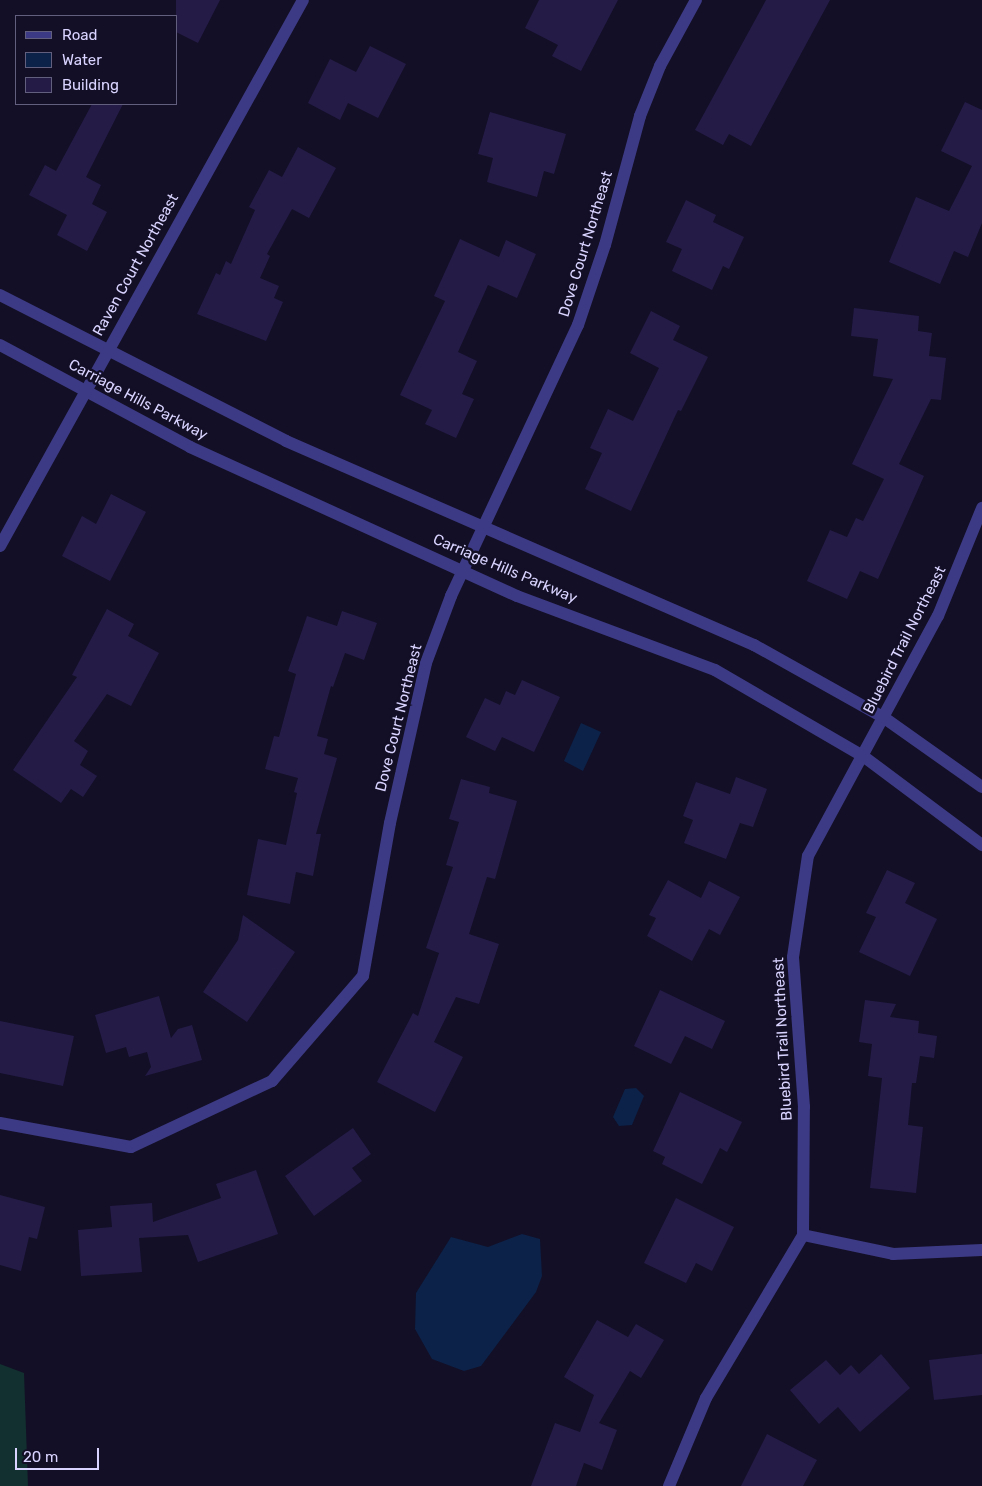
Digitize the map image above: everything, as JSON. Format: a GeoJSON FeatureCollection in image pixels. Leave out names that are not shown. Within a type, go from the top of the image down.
{"type":"FeatureCollection","features":[{"type":"Feature","properties":{"kind":"street","name":"Raven Court Northeast"},"geometry":{"type":"LineString","coordinates":[[0,546],[84,390],[303,0]]}},
{"type":"Feature","properties":{"kind":"street","name":"Dove Court Northeast"},"geometry":{"type":"LineString","coordinates":[[0,1123],[131,1147],[272,1081],[363,976],[390,823],[426,663],[464,569],[484,530],[578,325],[605,245],[640,116],[660,66],[696,0]]}},
{"type":"Feature","properties":{"kind":"street","name":"Carriage Hills Parkway"},"geometry":{"type":"LineString","coordinates":[[0,295],[106,352],[286,441],[484,530],[754,645],[884,717],[982,786]]}},
{"type":"Feature","properties":{"kind":"street","name":"Carriage Hills Parkway"},"geometry":{"type":"LineString","coordinates":[[0,345],[190,447],[464,569],[517,596],[715,670],[863,756],[982,846]]}},
{"type":"Feature","properties":{"kind":"street","name":"Bluebird Trail Northeast"},"geometry":{"type":"LineString","coordinates":[[803,1235],[804,1107],[793,958],[808,856],[938,616],[982,508]]}},
{"type":"Feature","properties":{"kind":"street"},"geometry":{"type":"LineString","coordinates":[[669,1486],[706,1398],[803,1235],[892,1254],[982,1250]]}},
{"type":"Feature","properties":{"kind":"green space"},"geometry":{"type":"Polygon","coordinates":[[[0,1364],[24,1373],[28,1486],[0,1486],[0,1364]]]}},
{"type":"Feature","properties":{"kind":"water"},"geometry":{"type":"Polygon","coordinates":[[[581,723],[601,732],[583,771],[564,761],[581,723]]]}},
{"type":"Feature","properties":{"kind":"water"},"geometry":{"type":"Polygon","coordinates":[[[636,1088],[644,1096],[632,1125],[619,1126],[613,1117],[625,1089],[636,1088]]]}},
{"type":"Feature","properties":{"kind":"water"},"geometry":{"type":"Polygon","coordinates":[[[522,1234],[540,1239],[542,1276],[536,1292],[481,1366],[464,1371],[432,1359],[415,1329],[416,1293],[451,1237],[488,1247],[522,1234]]]}},
{"type":"Feature","properties":{"kind":"building"},"geometry":{"type":"Polygon","coordinates":[[[176,0],[220,0],[198,43],[178,33],[178,15],[176,15],[176,0]]]}},
{"type":"Feature","properties":{"kind":"building"},"geometry":{"type":"Polygon","coordinates":[[[539,0],[618,0],[581,71],[552,56],[558,45],[525,28],[539,0]]]}},
{"type":"Feature","properties":{"kind":"building"},"geometry":{"type":"Polygon","coordinates":[[[766,0],[830,0],[751,146],[729,134],[723,145],[695,130],[766,0]]]}},
{"type":"Feature","properties":{"kind":"building"},"geometry":{"type":"Polygon","coordinates":[[[370,46],[406,64],[378,118],[348,103],[340,120],[308,103],[330,59],[356,72],[370,46]]]}},
{"type":"Feature","properties":{"kind":"building"},"geometry":{"type":"Polygon","coordinates":[[[965,102],[982,110],[982,223],[968,257],[954,251],[940,284],[889,262],[916,197],[949,211],[972,166],[941,151],[965,102]]]}},
{"type":"Feature","properties":{"kind":"building"},"geometry":{"type":"Polygon","coordinates":[[[91,105],[122,105],[86,177],[101,185],[92,204],[107,212],[87,251],[57,235],[67,215],[29,195],[45,165],[56,171],[91,105]]]}},
{"type":"Feature","properties":{"kind":"building"},"geometry":{"type":"Polygon","coordinates":[[[490,112],[566,134],[554,174],[544,171],[537,197],[487,182],[493,158],[478,154],[490,112]]]}},
{"type":"Feature","properties":{"kind":"building"},"geometry":{"type":"Polygon","coordinates":[[[298,147],[336,168],[309,218],[292,209],[267,254],[270,256],[260,278],[279,286],[274,298],[283,302],[266,341],[197,314],[216,273],[220,275],[226,261],[231,264],[255,210],[249,207],[269,170],[282,177],[298,147]]]}},
{"type":"Feature","properties":{"kind":"building"},"geometry":{"type":"Polygon","coordinates":[[[686,200],[716,215],[713,222],[744,237],[729,269],[723,266],[712,290],[672,271],[682,249],[666,242],[686,200]]]}},
{"type":"Feature","properties":{"kind":"building"},"geometry":{"type":"Polygon","coordinates":[[[460,239],[499,257],[506,240],[536,254],[517,298],[488,285],[458,352],[477,361],[462,394],[474,399],[456,438],[425,424],[432,410],[400,395],[445,301],[434,296],[460,239]]]}},
{"type":"Feature","properties":{"kind":"building"},"geometry":{"type":"Polygon","coordinates":[[[854,308],[919,316],[918,331],[932,333],[929,356],[946,358],[941,400],[931,399],[899,464],[924,476],[878,579],[860,571],[847,599],[807,581],[830,530],[847,537],[856,518],[863,521],[884,479],[852,464],[893,379],[873,376],[878,339],[851,336],[854,308]]]}},
{"type":"Feature","properties":{"kind":"building"},"geometry":{"type":"Polygon","coordinates":[[[651,311],[680,326],[673,340],[708,357],[681,411],[678,410],[631,511],[585,489],[602,453],[590,448],[608,409],[633,421],[659,368],[630,353],[651,311]]]}},
{"type":"Feature","properties":{"kind":"building"},"geometry":{"type":"Polygon","coordinates":[[[111,494],[146,512],[110,581],[62,556],[82,516],[96,524],[111,494]]]}},
{"type":"Feature","properties":{"kind":"building"},"geometry":{"type":"Polygon","coordinates":[[[107,609],[134,624],[128,636],[159,653],[131,706],[107,694],[74,741],[88,751],[80,765],[97,776],[83,797],[71,789],[61,803],[13,770],[77,677],[72,675],[107,609]]]}},
{"type":"Feature","properties":{"kind":"building"},"geometry":{"type":"Polygon","coordinates":[[[342,611],[377,623],[364,660],[345,653],[333,687],[331,686],[317,736],[328,739],[324,754],[337,758],[316,834],[321,834],[313,876],[296,872],[290,904],[247,895],[258,839],[286,845],[297,793],[294,792],[298,778],[265,769],[274,736],[279,737],[296,674],[288,671],[307,616],[337,626],[342,611]]]}},
{"type":"Feature","properties":{"kind":"building"},"geometry":{"type":"Polygon","coordinates":[[[522,680],[560,697],[534,752],[502,737],[495,751],[466,737],[485,698],[500,705],[506,691],[515,695],[522,680]]]}},
{"type":"Feature","properties":{"kind":"building"},"geometry":{"type":"Polygon","coordinates":[[[736,777],[767,789],[753,827],[740,823],[726,859],[684,843],[693,820],[683,816],[696,782],[730,794],[736,777]]]}},
{"type":"Feature","properties":{"kind":"building"},"geometry":{"type":"Polygon","coordinates":[[[461,779],[490,787],[489,793],[517,801],[495,879],[487,877],[469,934],[499,944],[479,1004],[456,997],[434,1042],[463,1057],[435,1112],[377,1082],[413,1013],[418,1016],[439,953],[426,948],[453,867],[446,865],[459,822],[449,819],[461,779]]]}},
{"type":"Feature","properties":{"kind":"building"},"geometry":{"type":"Polygon","coordinates":[[[887,870],[915,883],[905,903],[937,919],[910,976],[859,952],[876,917],[866,913],[887,870]]]}},
{"type":"Feature","properties":{"kind":"building"},"geometry":{"type":"Polygon","coordinates":[[[668,880],[701,898],[709,881],[740,897],[720,935],[709,929],[692,961],[647,936],[656,918],[649,915],[668,880]]]}},
{"type":"Feature","properties":{"kind":"building"},"geometry":{"type":"Polygon","coordinates":[[[243,915],[295,952],[247,1022],[203,992],[238,940],[243,915]]]}},
{"type":"Feature","properties":{"kind":"building"},"geometry":{"type":"Polygon","coordinates":[[[660,990],[725,1021],[712,1049],[685,1036],[671,1064],[634,1046],[660,990]]]}},
{"type":"Feature","properties":{"kind":"building"},"geometry":{"type":"Polygon","coordinates":[[[159,996],[171,1038],[178,1029],[192,1025],[202,1060],[145,1076],[151,1067],[147,1052],[129,1057],[126,1047],[106,1053],[95,1015],[159,996]]]}},
{"type":"Feature","properties":{"kind":"building"},"geometry":{"type":"Polygon","coordinates":[[[865,1000],[896,1004],[890,1017],[919,1021],[918,1033],[937,1036],[934,1058],[920,1056],[916,1083],[912,1083],[908,1125],[923,1127],[916,1193],[870,1188],[882,1078],[868,1076],[872,1044],[859,1042],[865,1000]]]}},
{"type":"Feature","properties":{"kind":"building"},"geometry":{"type":"Polygon","coordinates":[[[0,1021],[74,1036],[63,1086],[0,1073],[0,1021]]]}},
{"type":"Feature","properties":{"kind":"building"},"geometry":{"type":"Polygon","coordinates":[[[680,1092],[742,1122],[727,1152],[720,1148],[702,1184],[662,1164],[665,1157],[653,1151],[680,1092]]]}},
{"type":"Feature","properties":{"kind":"building"},"geometry":{"type":"Polygon","coordinates":[[[353,1128],[371,1154],[352,1168],[362,1181],[314,1216],[285,1176],[353,1128]]]}},
{"type":"Feature","properties":{"kind":"building"},"geometry":{"type":"Polygon","coordinates":[[[256,1170],[278,1234],[198,1262],[188,1235],[139,1238],[142,1272],[81,1276],[78,1230],[112,1227],[110,1206],[152,1203],[153,1222],[221,1198],[216,1184],[256,1170]]]}},
{"type":"Feature","properties":{"kind":"building"},"geometry":{"type":"Polygon","coordinates":[[[0,1195],[45,1207],[37,1239],[29,1237],[21,1271],[0,1265],[0,1195]]]}},
{"type":"Feature","properties":{"kind":"building"},"geometry":{"type":"Polygon","coordinates":[[[676,1198],[734,1227],[712,1271],[696,1263],[686,1283],[644,1263],[676,1198]]]}},
{"type":"Feature","properties":{"kind":"building"},"geometry":{"type":"Polygon","coordinates":[[[597,1320],[628,1337],[636,1324],[664,1340],[641,1378],[630,1371],[599,1423],[617,1430],[602,1470],[584,1463],[576,1486],[531,1486],[555,1423],[580,1432],[594,1395],[564,1377],[597,1320]]]}},
{"type":"Feature","properties":{"kind":"building"},"geometry":{"type":"Polygon","coordinates":[[[881,1354],[910,1388],[860,1432],[838,1407],[819,1424],[790,1390],[826,1360],[840,1375],[851,1365],[859,1374],[881,1354]]]}},
{"type":"Feature","properties":{"kind":"building"},"geometry":{"type":"Polygon","coordinates":[[[982,1354],[982,1395],[934,1400],[929,1360],[982,1354]]]}},
{"type":"Feature","properties":{"kind":"building"},"geometry":{"type":"Polygon","coordinates":[[[767,1434],[817,1460],[803,1486],[741,1486],[767,1434]]]}}]}
